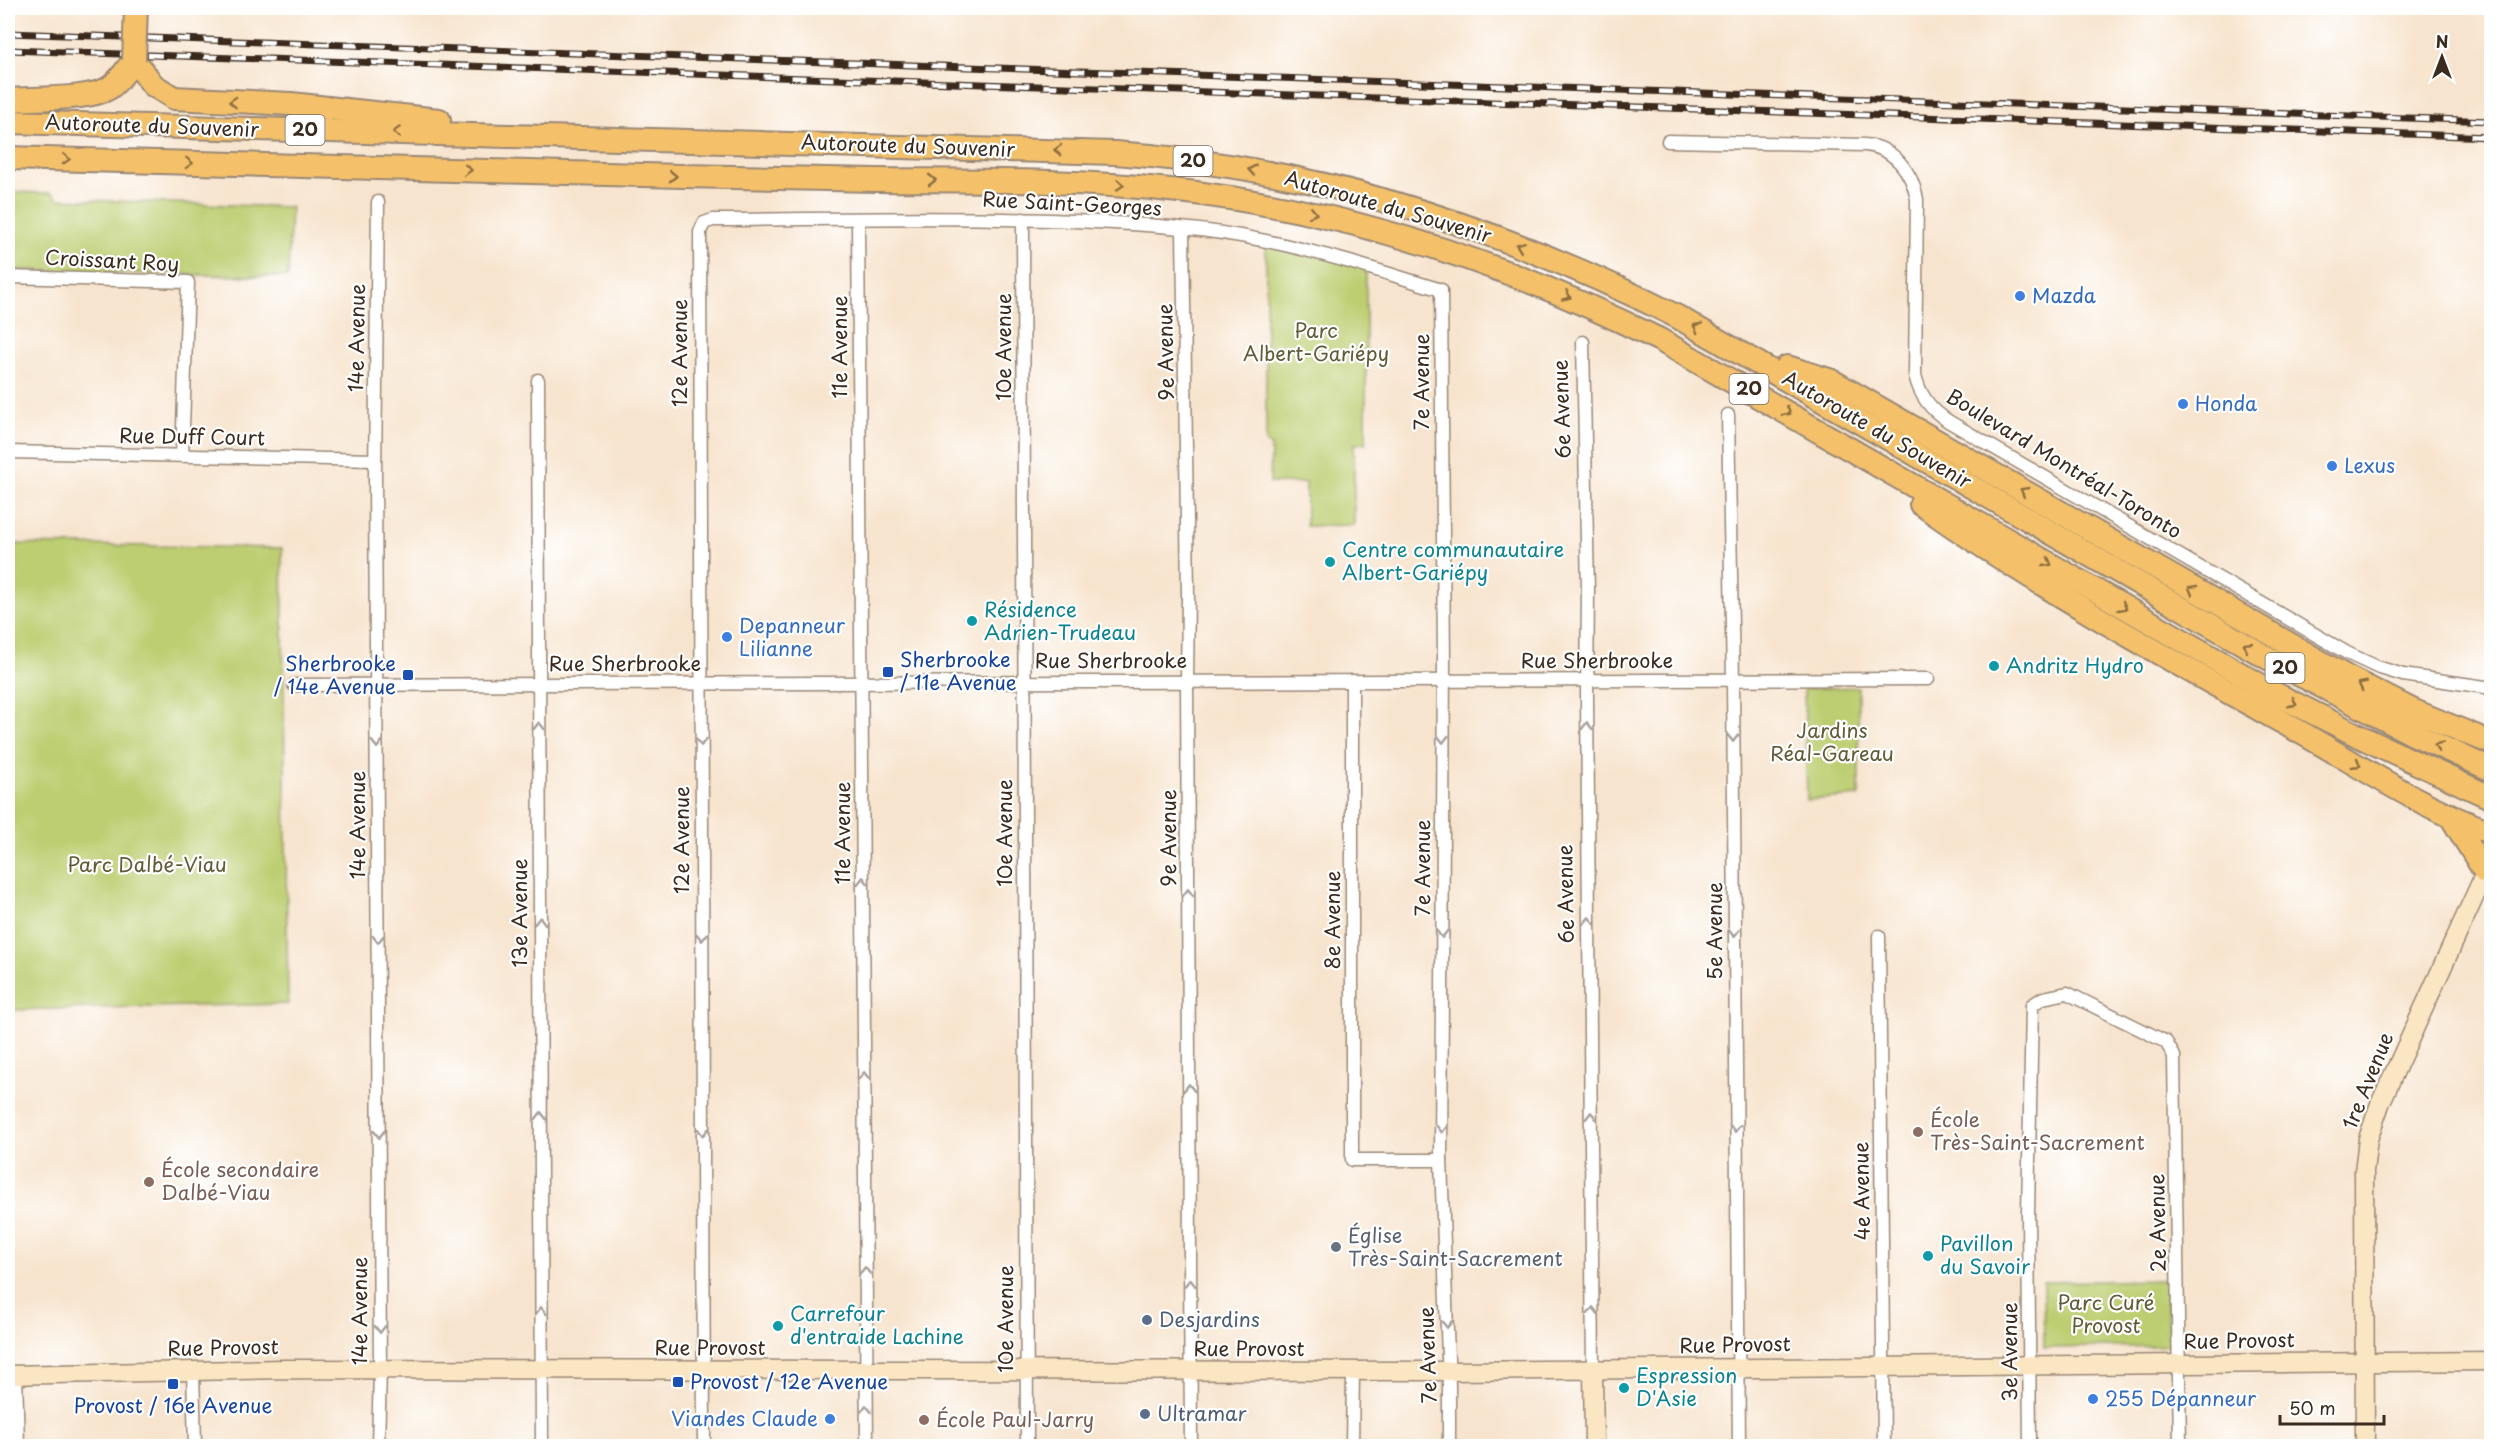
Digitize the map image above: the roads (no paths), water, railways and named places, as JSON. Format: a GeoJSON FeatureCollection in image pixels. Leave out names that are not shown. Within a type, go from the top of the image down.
{"type":"FeatureCollection","features":[{"type":"Feature","properties":{"kind":"highway"},"geometry":{"type":"LineString","coordinates":[[8,100],[75,96],[102,92],[114,85],[134,64],[136,8]]}},
{"type":"Feature","properties":{"kind":"highway"},"geometry":{"type":"LineString","coordinates":[[134,64],[159,91],[184,100],[291,104],[602,138]]}},
{"type":"Feature","properties":{"kind":"highway","name":"Autoroute du Souvenir"},"geometry":{"type":"LineString","coordinates":[[8,122],[1085,151],[1169,158],[1267,173],[1366,196],[1513,243],[1621,289],[1696,326],[2268,658],[2411,733],[2492,770]]}},
{"type":"Feature","properties":{"kind":"highway","name":"Autoroute du Souvenir"},"geometry":{"type":"LineString","coordinates":[[8,158],[626,175],[1041,181],[1134,186],[1212,195],[1291,208],[1355,224],[1459,255],[1518,276],[1569,297],[1660,340],[2263,687],[2361,738],[2492,798]]}},
{"type":"Feature","properties":{"kind":"highway"},"geometry":{"type":"LineString","coordinates":[[1748,355],[1832,381],[2326,666],[2414,711],[2492,743]]}},
{"type":"Feature","properties":{"kind":"highway"},"geometry":{"type":"LineString","coordinates":[[1815,428],[1986,550],[2024,573],[2232,694],[2450,815],[2492,832]]}},
{"type":"Feature","properties":{"kind":"highway"},"geometry":{"type":"LineString","coordinates":[[2450,815],[2489,867]]}},
{"type":"Feature","properties":{"kind":"street","name":"Boulevard Montréal-Toronto"},"geometry":{"type":"LineString","coordinates":[[1668,141],[1865,145],[1878,146],[1890,153],[1911,178],[1917,199],[1915,375],[1921,393],[1936,412],[2170,552],[2347,653],[2403,675],[2492,688]]}},
{"type":"Feature","properties":{"kind":"street","name":"14e Avenue"},"geometry":{"type":"LineString","coordinates":[[378,202],[375,460],[380,1370],[378,1446]]}},
{"type":"Feature","properties":{"kind":"street","name":"11e Avenue"},"geometry":{"type":"LineString","coordinates":[[858,219],[867,1446]]}},
{"type":"Feature","properties":{"kind":"street","name":"Rue Saint-Georges"},"geometry":{"type":"LineString","coordinates":[[700,232],[704,223],[713,220],[1023,219],[1103,223],[1183,230],[1266,241],[1366,267],[1441,290]]}},
{"type":"Feature","properties":{"kind":"street","name":"10e Avenue"},"geometry":{"type":"LineString","coordinates":[[1023,219],[1027,1446]]}},
{"type":"Feature","properties":{"kind":"street","name":"9e Avenue"},"geometry":{"type":"LineString","coordinates":[[1183,230],[1188,595],[1191,1446]]}},
{"type":"Feature","properties":{"kind":"street","name":"12e Avenue"},"geometry":{"type":"LineString","coordinates":[[700,232],[704,1446]]}},
{"type":"Feature","properties":{"kind":"street","name":"Croissant Roy"},"geometry":{"type":"LineString","coordinates":[[8,277],[188,282],[182,456]]}},
{"type":"Feature","properties":{"kind":"street","name":"7e Avenue"},"geometry":{"type":"LineString","coordinates":[[1441,290],[1444,681],[1441,1160],[1449,1371],[1449,1446]]}},
{"type":"Feature","properties":{"kind":"street","name":"6e Avenue"},"geometry":{"type":"LineString","coordinates":[[1583,342],[1588,591],[1594,1446]]}},
{"type":"Feature","properties":{"kind":"street","name":"13e Avenue"},"geometry":{"type":"LineString","coordinates":[[538,380],[542,1446]]}},
{"type":"Feature","properties":{"kind":"street","name":"5e Avenue"},"geometry":{"type":"LineString","coordinates":[[1728,416],[1733,680],[1739,1446]]}},
{"type":"Feature","properties":{"kind":"street","name":"Rue Duff Court"},"geometry":{"type":"LineString","coordinates":[[8,452],[375,460]]}},
{"type":"Feature","properties":{"kind":"street","name":"Rue Sherbrooke"},"geometry":{"type":"LineString","coordinates":[[294,685],[1928,679]]}},
{"type":"Feature","properties":{"kind":"street","name":"8e Avenue"},"geometry":{"type":"LineString","coordinates":[[1352,681],[1352,1160],[1441,1160]]}},
{"type":"Feature","properties":{"kind":"street","name":"1re Avenue"},"geometry":{"type":"LineString","coordinates":[[2365,1446],[2364,1171],[2368,1139],[2380,1104],[2489,867]]}},
{"type":"Feature","properties":{"kind":"street","name":"4e Avenue"},"geometry":{"type":"LineString","coordinates":[[1879,936],[1884,1446]]}},
{"type":"Feature","properties":{"kind":"street","name":"2e Avenue"},"geometry":{"type":"LineString","coordinates":[[2032,1005],[2043,998],[2067,993],[2166,1042],[2174,1056],[2180,1446]]}},
{"type":"Feature","properties":{"kind":"street","name":"3e Avenue"},"geometry":{"type":"LineString","coordinates":[[2030,1446],[2028,1214],[2032,1005]]}},
{"type":"Feature","properties":{"kind":"street","name":"Rue Provost"},"geometry":{"type":"LineString","coordinates":[[12,1375],[193,1370],[1449,1371],[2492,1361]]}},
{"type":"Feature","properties":{"kind":"street"},"geometry":{"type":"LineString","coordinates":[[193,1370],[195,1446]]}},
{"type":"Feature","properties":{"kind":"street"},"geometry":{"type":"LineString","coordinates":[[1352,1446],[1353,1371]]}},
{"type":"Feature","properties":{"kind":"street"},"geometry":{"type":"LineString","coordinates":[[12,1375],[18,1446]]}},
{"type":"Feature","properties":{"kind":"railway"},"geometry":{"type":"LineString","coordinates":[[8,33],[2492,121]]}},
{"type":"Feature","properties":{"kind":"railway"},"geometry":{"type":"LineString","coordinates":[[8,50],[2492,137]]}},
{"type":"Feature","properties":{"kind":"place","name":"Mazda"},"geometry":{"type":"Point","coordinates":[2020,296]}},
{"type":"Feature","properties":{"kind":"place","name":"Honda"},"geometry":{"type":"Point","coordinates":[2183,404]}},
{"type":"Feature","properties":{"kind":"place","name":"Lexus"},"geometry":{"type":"Point","coordinates":[2332,466]}},
{"type":"Feature","properties":{"kind":"place","name":"Centre communautaire Albert-Gariépy"},"geometry":{"type":"Point","coordinates":[1330,562]}},
{"type":"Feature","properties":{"kind":"place","name":"Résidence Adrien-Trudeau"},"geometry":{"type":"Point","coordinates":[972,621]}},
{"type":"Feature","properties":{"kind":"place","name":"Depanneur Lilianne"},"geometry":{"type":"Point","coordinates":[727,637]}},
{"type":"Feature","properties":{"kind":"place","name":"Andritz Hydro"},"geometry":{"type":"Point","coordinates":[1994,666]}},
{"type":"Feature","properties":{"kind":"place","name":"Sherbrooke / 11e Avenue"},"geometry":{"type":"Point","coordinates":[888,672]}},
{"type":"Feature","properties":{"kind":"place","name":"Sherbrooke / 14e Avenue"},"geometry":{"type":"Point","coordinates":[408,675]}},
{"type":"Feature","properties":{"kind":"place","name":"École Très-Saint-Sacrement"},"geometry":{"type":"Point","coordinates":[1918,1132]}},
{"type":"Feature","properties":{"kind":"place","name":"École secondaire Dalbé-Viau"},"geometry":{"type":"Point","coordinates":[149,1182]}},
{"type":"Feature","properties":{"kind":"place","name":"Église Très-Saint-Sacrement"},"geometry":{"type":"Point","coordinates":[1336,1247]}},
{"type":"Feature","properties":{"kind":"place","name":"Pavillon du Savoir"},"geometry":{"type":"Point","coordinates":[1928,1256]}},
{"type":"Feature","properties":{"kind":"place","name":"Desjardins"},"geometry":{"type":"Point","coordinates":[1147,1320]}},
{"type":"Feature","properties":{"kind":"place","name":"Carrefour d'entraide Lachine"},"geometry":{"type":"Point","coordinates":[778,1326]}},
{"type":"Feature","properties":{"kind":"place","name":"Provost / 12e Avenue"},"geometry":{"type":"Point","coordinates":[678,1382]}},
{"type":"Feature","properties":{"kind":"place","name":"Provost / 16e Avenue"},"geometry":{"type":"Point","coordinates":[173,1384]}},
{"type":"Feature","properties":{"kind":"place","name":"Espression D'Asie"},"geometry":{"type":"Point","coordinates":[1624,1388]}},
{"type":"Feature","properties":{"kind":"place","name":"255 Dépanneur"},"geometry":{"type":"Point","coordinates":[2093,1399]}},
{"type":"Feature","properties":{"kind":"place","name":"Ultramar"},"geometry":{"type":"Point","coordinates":[1145,1414]}},
{"type":"Feature","properties":{"kind":"place","name":"Viandes Claude"},"geometry":{"type":"Point","coordinates":[830,1419]}},
{"type":"Feature","properties":{"kind":"place","name":"École Paul-Jarry"},"geometry":{"type":"Point","coordinates":[924,1420]}},
{"type":"Feature","properties":{"kind":"park label","name":"Parc Albert-Gariépy"},"geometry":{"type":"Point","coordinates":[1316,342]}},
{"type":"Feature","properties":{"kind":"park label","name":"Jardins Réal-Gareau"},"geometry":{"type":"Point","coordinates":[1832,742]}},
{"type":"Feature","properties":{"kind":"park label","name":"Parc Dalbé-Viau"},"geometry":{"type":"Point","coordinates":[147,865]}},
{"type":"Feature","properties":{"kind":"park label","name":"Parc Curé Provost"},"geometry":{"type":"Point","coordinates":[2106,1314]}}]}
